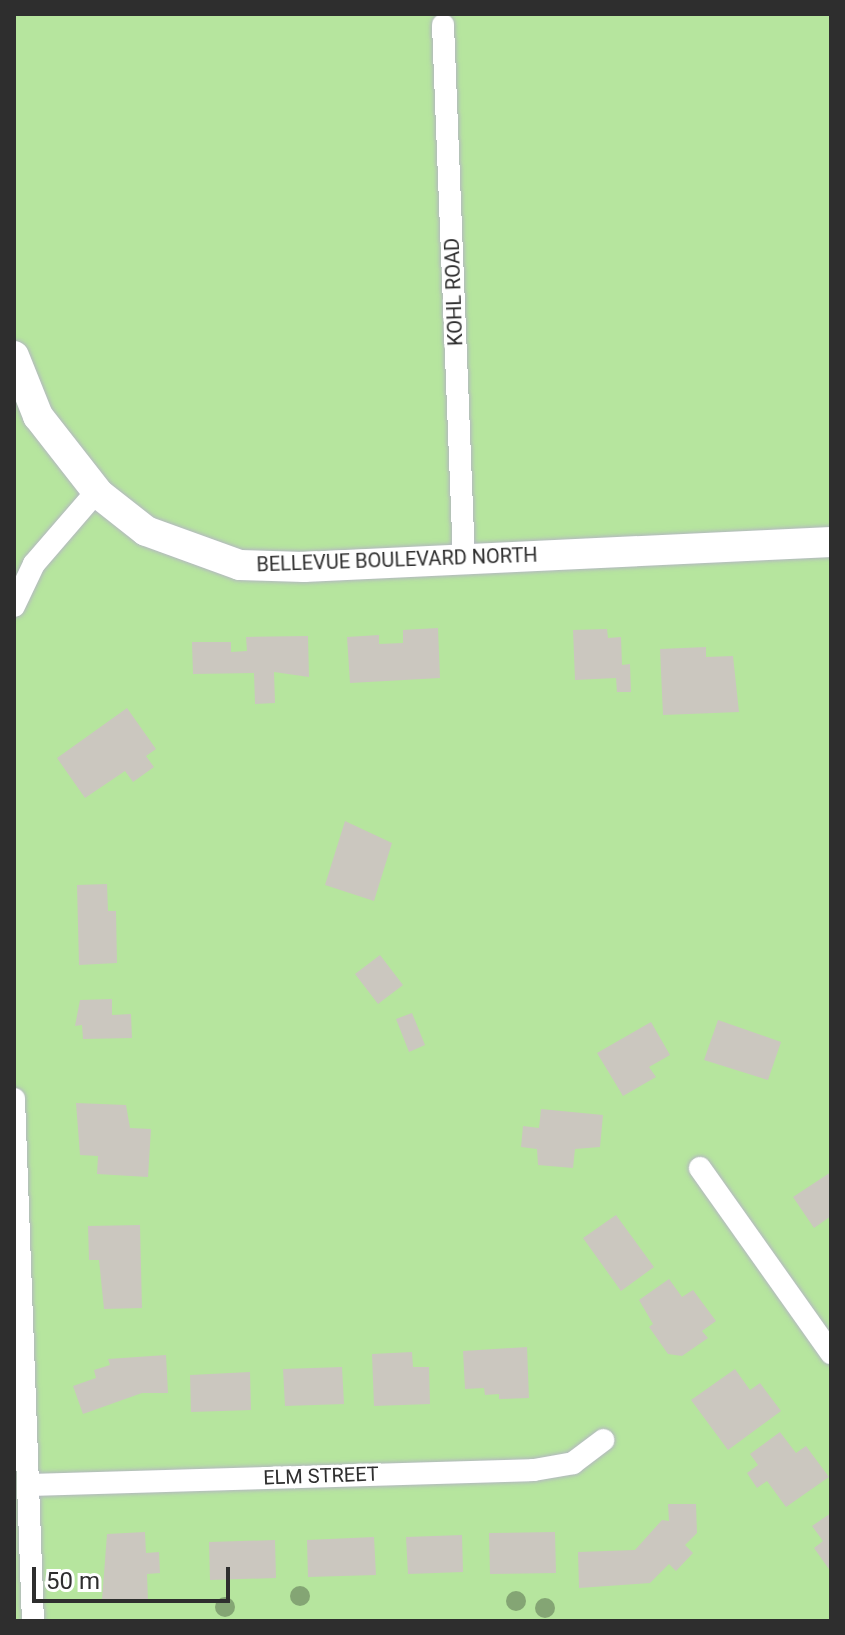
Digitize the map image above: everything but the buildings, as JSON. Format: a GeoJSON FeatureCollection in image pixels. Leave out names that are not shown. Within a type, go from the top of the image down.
{"type":"FeatureCollection","features":[{"type":"Feature","properties":{"kind":"main road","name":"BELLEVUE BOULEVARD NORTH"},"geometry":{"type":"LineString","coordinates":[[14,356],[38,416],[97,491],[146,531],[240,565],[464,560],[831,542]]}},
{"type":"Feature","properties":{"kind":"street","name":"KOHL ROAD"},"geometry":{"type":"LineString","coordinates":[[443,25],[464,560]]}},
{"type":"Feature","properties":{"kind":"street"},"geometry":{"type":"LineString","coordinates":[[14,606],[18,584],[53,539],[97,491]]}},
{"type":"Feature","properties":{"kind":"street"},"geometry":{"type":"LineString","coordinates":[[14,1099],[19,1305],[30,1485],[27,1617]]}},
{"type":"Feature","properties":{"kind":"street"},"geometry":{"type":"LineString","coordinates":[[700,1168],[828,1341]]}},
{"type":"Feature","properties":{"kind":"street","name":"ELM STREET"},"geometry":{"type":"LineString","coordinates":[[30,1485],[534,1470],[573,1463],[603,1440]]}},
{"type":"Feature","properties":{"kind":"green space"},"geometry":{"type":"Polygon","coordinates":[[[14,14],[831,14],[831,1621],[14,1621],[14,14]]]}}]}
